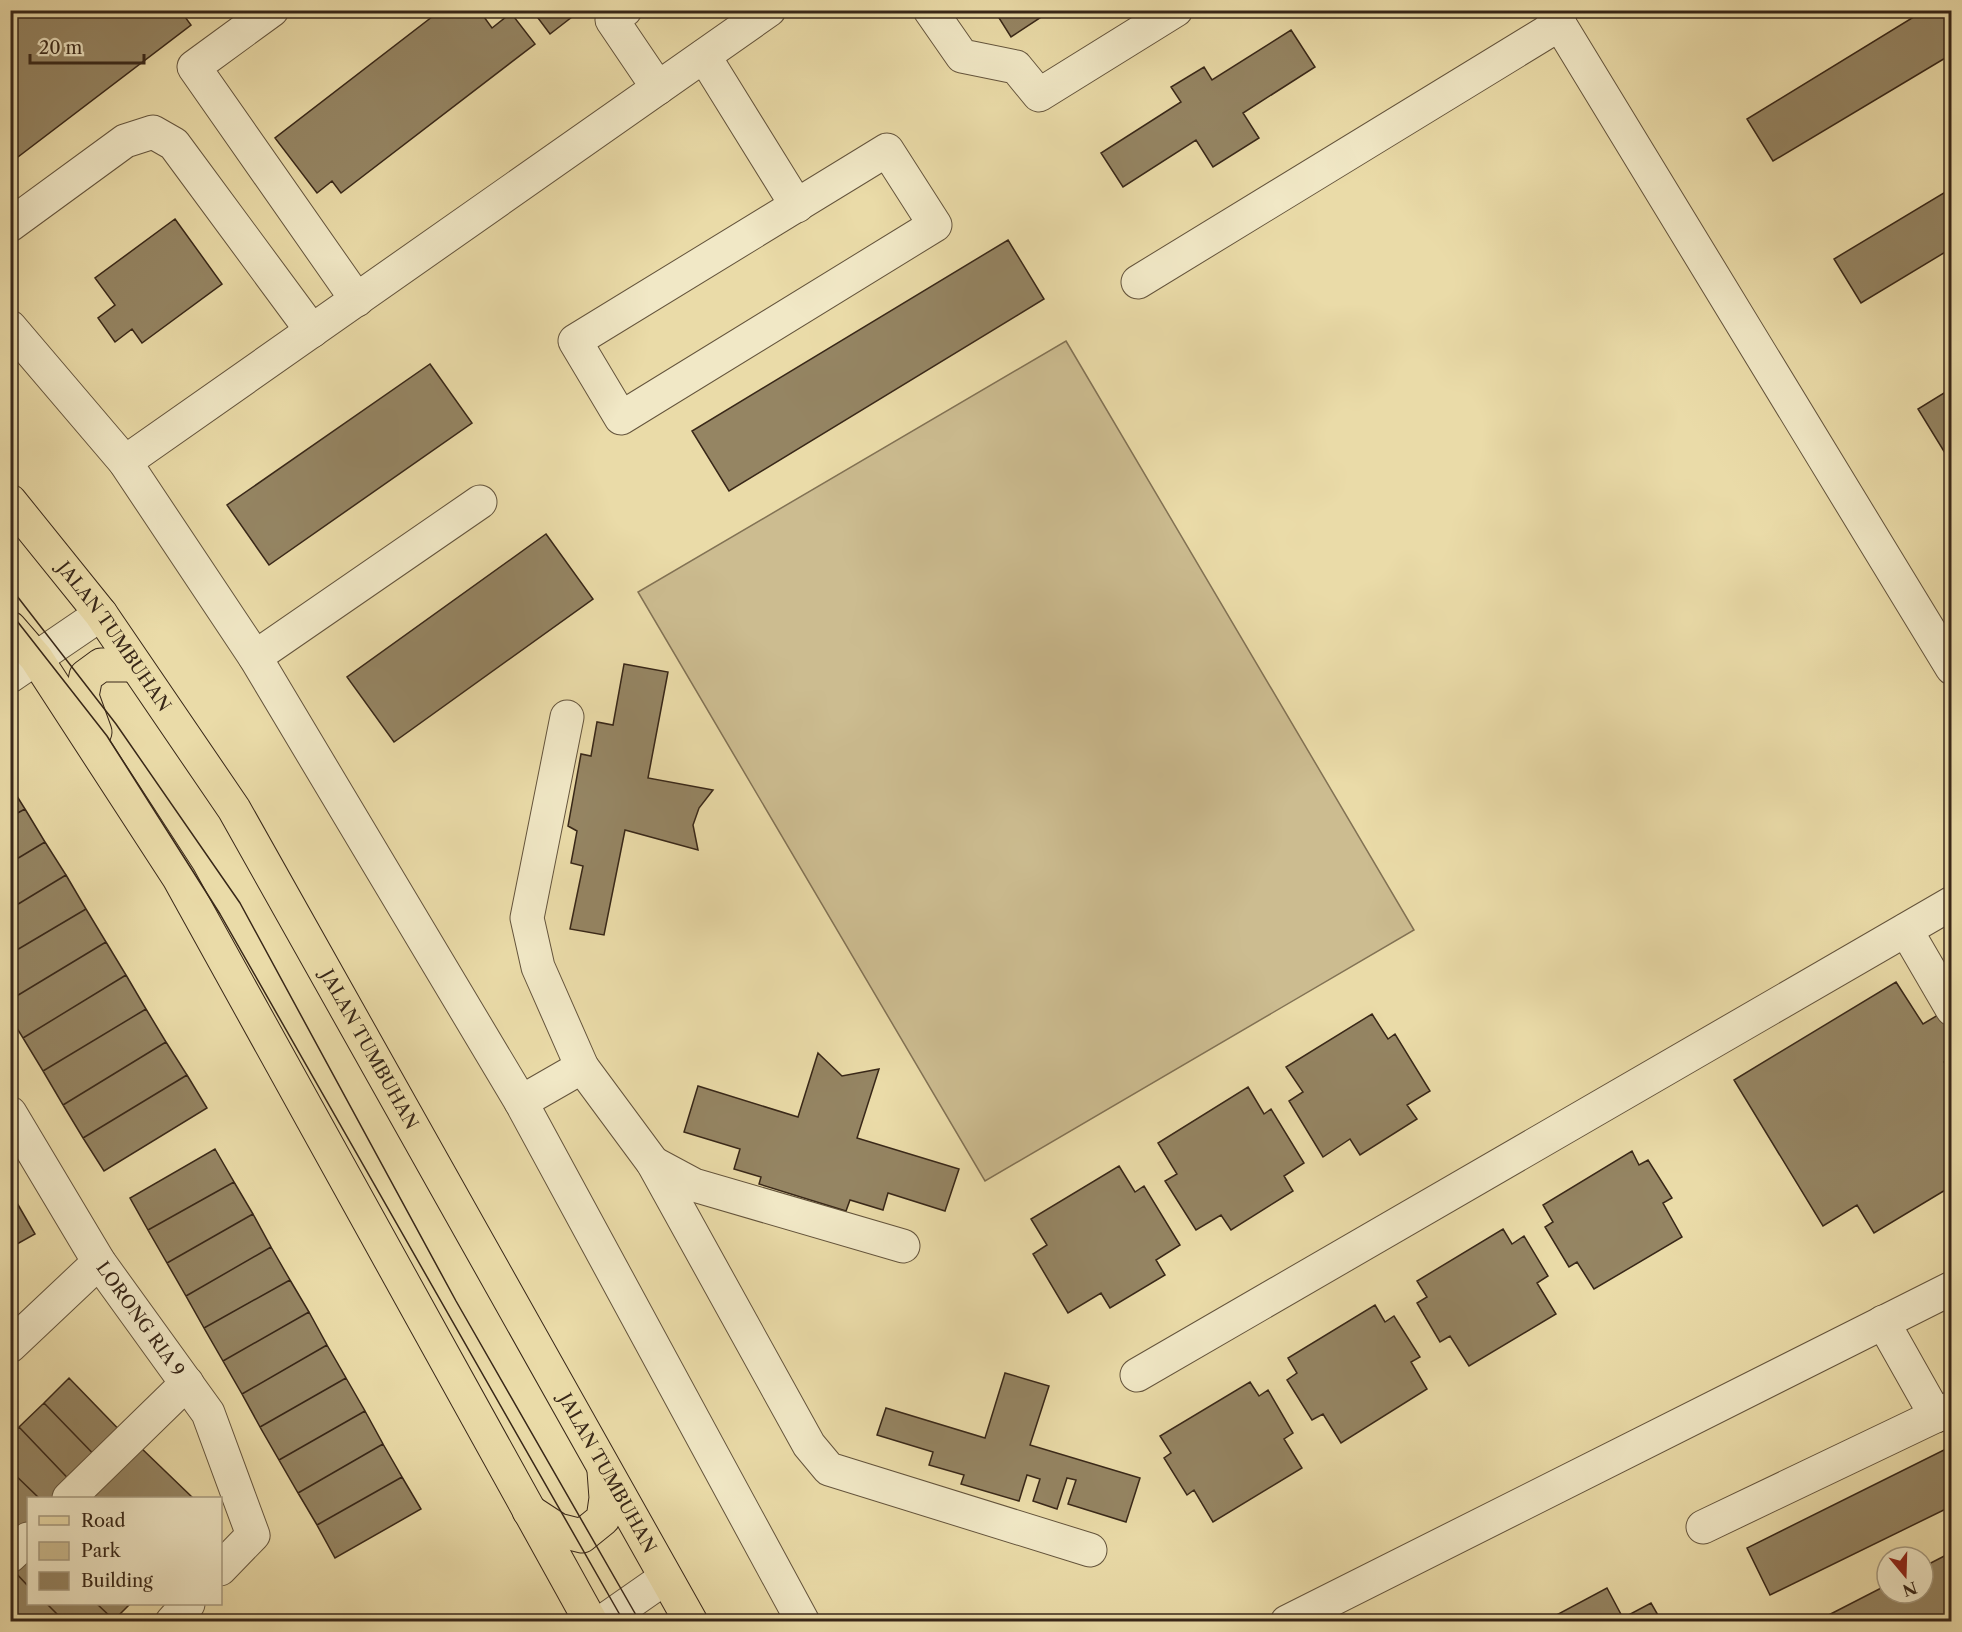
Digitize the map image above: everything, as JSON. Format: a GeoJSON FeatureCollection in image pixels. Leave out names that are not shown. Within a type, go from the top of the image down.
{"type":"FeatureCollection","features":[{"type":"Feature","properties":{"kind":"main road","name":"JALAN TUMBUHAN"},"geometry":{"type":"LineString","coordinates":[[10,501],[101,614],[234,809],[691,1622]]}},
{"type":"Feature","properties":{"kind":"main road"},"geometry":{"type":"LineString","coordinates":[[10,628],[23,667],[106,765],[179,878],[591,1622]]}},
{"type":"Feature","properties":{"kind":"main road"},"geometry":{"type":"LineString","coordinates":[[106,765],[82,696],[86,676],[100,665],[135,665]]}},
{"type":"Feature","properties":{"kind":"main road"},"geometry":{"type":"LineString","coordinates":[[528,1510],[558,1530],[582,1536],[603,1519],[606,1498],[603,1467]]}},
{"type":"Feature","properties":{"kind":"street"},"geometry":{"type":"LineString","coordinates":[[272,10],[194,67],[357,300]]}},
{"type":"Feature","properties":{"kind":"street"},"geometry":{"type":"LineString","coordinates":[[625,10],[612,20],[658,88]]}},
{"type":"Feature","properties":{"kind":"street"},"geometry":{"type":"LineString","coordinates":[[930,10],[962,56],[1016,67],[1039,95],[1176,10]]}},
{"type":"Feature","properties":{"kind":"street"},"geometry":{"type":"LineString","coordinates":[[125,462],[704,56],[754,15]]}},
{"type":"Feature","properties":{"kind":"street"},"geometry":{"type":"LineString","coordinates":[[1138,282],[1555,17],[1952,668]]}},
{"type":"Feature","properties":{"kind":"street"},"geometry":{"type":"LineString","coordinates":[[704,56],[797,206]]}},
{"type":"Feature","properties":{"kind":"street"},"geometry":{"type":"LineString","coordinates":[[10,225],[125,141],[153,132],[174,144],[312,331]]}},
{"type":"Feature","properties":{"kind":"street"},"geometry":{"type":"LineString","coordinates":[[887,150],[935,225],[621,418],[575,341],[797,206],[887,150]]}},
{"type":"Feature","properties":{"kind":"street"},"geometry":{"type":"LineString","coordinates":[[10,327],[125,462],[255,657],[521,1102],[803,1622]]}},
{"type":"Feature","properties":{"kind":"street"},"geometry":{"type":"LineString","coordinates":[[255,657],[480,502]]}},
{"type":"Feature","properties":{"kind":"street"},"geometry":{"type":"LineString","coordinates":[[23,667],[101,614]]}},
{"type":"Feature","properties":{"kind":"street"},"geometry":{"type":"LineString","coordinates":[[567,717],[527,918],[538,966],[582,1067],[653,1163],[808,1445],[829,1469],[1090,1550]]}},
{"type":"Feature","properties":{"kind":"street"},"geometry":{"type":"LineString","coordinates":[[1137,1375],[1952,903]]}},
{"type":"Feature","properties":{"kind":"street"},"geometry":{"type":"LineString","coordinates":[[1906,930],[1952,1009]]}},
{"type":"Feature","properties":{"kind":"street"},"geometry":{"type":"LineString","coordinates":[[521,1102],[582,1067]]}},
{"type":"Feature","properties":{"kind":"street","name":"LORONG RIA 9"},"geometry":{"type":"LineString","coordinates":[[10,1113],[99,1262],[208,1413],[253,1535],[222,1567]]}},
{"type":"Feature","properties":{"kind":"street"},"geometry":{"type":"LineString","coordinates":[[653,1163],[694,1185],[903,1246]]}},
{"type":"Feature","properties":{"kind":"street"},"geometry":{"type":"LineString","coordinates":[[10,1346],[99,1262]]}},
{"type":"Feature","properties":{"kind":"street"},"geometry":{"type":"LineString","coordinates":[[1287,1622],[1952,1287]]}},
{"type":"Feature","properties":{"kind":"street"},"geometry":{"type":"LineString","coordinates":[[1703,1527],[1944,1412],[1883,1322]]}},
{"type":"Feature","properties":{"kind":"street"},"geometry":{"type":"LineString","coordinates":[[70,1497],[186,1383]]}},
{"type":"Feature","properties":{"kind":"street"},"geometry":{"type":"LineString","coordinates":[[10,1556],[27,1540]]}},
{"type":"Feature","properties":{"kind":"street"},"geometry":{"type":"LineString","coordinates":[[602,1622],[665,1578]]}},
{"type":"Feature","properties":{"kind":"street"},"geometry":{"type":"LineString","coordinates":[[172,1622],[187,1605]]}},
{"type":"Feature","properties":{"kind":"green space"},"geometry":{"type":"Polygon","coordinates":[[[1066,341],[1414,930],[985,1181],[638,592],[1066,341]]]}},
{"type":"Feature","properties":{"kind":"building"},"geometry":{"type":"Polygon","coordinates":[[[10,10],[180,10],[191,25],[10,163],[10,10]]]}},
{"type":"Feature","properties":{"kind":"building"},"geometry":{"type":"Polygon","coordinates":[[[441,10],[479,10],[492,28],[511,13],[535,44],[341,193],[332,181],[317,193],[275,138],[441,10]]]}},
{"type":"Feature","properties":{"kind":"building"},"geometry":{"type":"Polygon","coordinates":[[[532,10],[581,10],[550,34],[532,10]]]}},
{"type":"Feature","properties":{"kind":"building"},"geometry":{"type":"Polygon","coordinates":[[[994,10],[1052,10],[1011,37],[994,10]]]}},
{"type":"Feature","properties":{"kind":"building"},"geometry":{"type":"Polygon","coordinates":[[[1925,10],[1952,10],[1952,54],[1773,161],[1747,119],[1925,10]]]}},
{"type":"Feature","properties":{"kind":"building"},"geometry":{"type":"Polygon","coordinates":[[[1291,30],[1315,67],[1243,113],[1259,138],[1213,167],[1196,140],[1123,187],[1101,153],[1181,102],[1171,87],[1204,67],[1212,80],[1291,30]]]}},
{"type":"Feature","properties":{"kind":"building"},"geometry":{"type":"Polygon","coordinates":[[[1952,188],[1952,248],[1861,303],[1834,259],[1952,188]]]}},
{"type":"Feature","properties":{"kind":"building"},"geometry":{"type":"Polygon","coordinates":[[[175,219],[222,284],[142,343],[132,329],[115,342],[98,318],[115,305],[95,278],[175,219]]]}},
{"type":"Feature","properties":{"kind":"building"},"geometry":{"type":"Polygon","coordinates":[[[1008,240],[1044,299],[729,491],[692,431],[1008,240]]]}},
{"type":"Feature","properties":{"kind":"building"},"geometry":{"type":"Polygon","coordinates":[[[430,364],[472,423],[269,565],[227,505],[430,364]]]}},
{"type":"Feature","properties":{"kind":"building"},"geometry":{"type":"Polygon","coordinates":[[[1952,388],[1952,449],[1945,453],[1918,409],[1952,388]]]}},
{"type":"Feature","properties":{"kind":"building"},"geometry":{"type":"Polygon","coordinates":[[[546,534],[593,599],[394,742],[347,677],[546,534]]]}},
{"type":"Feature","properties":{"kind":"building"},"geometry":{"type":"Polygon","coordinates":[[[624,664],[668,672],[648,778],[713,790],[699,808],[693,825],[698,850],[625,830],[604,935],[570,929],[583,866],[571,863],[577,831],[568,826],[581,754],[591,756],[597,722],[613,725],[624,664]]]}},
{"type":"Feature","properties":{"kind":"building"},"geometry":{"type":"Polygon","coordinates":[[[10,785],[25,809],[10,817],[10,785]]]}},
{"type":"Feature","properties":{"kind":"building"},"geometry":{"type":"Polygon","coordinates":[[[25,809],[45,842],[10,863],[10,817],[25,809]]]}},
{"type":"Feature","properties":{"kind":"building"},"geometry":{"type":"Polygon","coordinates":[[[45,842],[66,875],[10,909],[10,863],[45,842]]]}},
{"type":"Feature","properties":{"kind":"building"},"geometry":{"type":"Polygon","coordinates":[[[66,875],[86,909],[10,954],[10,909],[66,875]]]}},
{"type":"Feature","properties":{"kind":"building"},"geometry":{"type":"Polygon","coordinates":[[[86,909],[106,942],[10,1000],[10,954],[86,909]]]}},
{"type":"Feature","properties":{"kind":"building"},"geometry":{"type":"Polygon","coordinates":[[[106,942],[126,975],[23,1038],[10,1017],[10,1000],[106,942]]]}},
{"type":"Feature","properties":{"kind":"building"},"geometry":{"type":"Polygon","coordinates":[[[126,975],[146,1009],[43,1071],[23,1038],[126,975]]]}},
{"type":"Feature","properties":{"kind":"building"},"geometry":{"type":"Polygon","coordinates":[[[1896,982],[1923,1024],[1943,1012],[1952,1027],[1952,1057],[1944,1062],[1952,1074],[1952,1186],[1874,1233],[1857,1205],[1823,1226],[1734,1080],[1896,982]]]}},
{"type":"Feature","properties":{"kind":"building"},"geometry":{"type":"Polygon","coordinates":[[[146,1009],[166,1042],[63,1105],[43,1071],[146,1009]]]}},
{"type":"Feature","properties":{"kind":"building"},"geometry":{"type":"Polygon","coordinates":[[[1372,1014],[1388,1039],[1395,1034],[1430,1091],[1407,1105],[1417,1119],[1360,1155],[1350,1139],[1323,1157],[1289,1101],[1303,1092],[1286,1067],[1372,1014]]]}},
{"type":"Feature","properties":{"kind":"building"},"geometry":{"type":"Polygon","coordinates":[[[166,1042],[187,1075],[83,1138],[63,1105],[166,1042]]]}},
{"type":"Feature","properties":{"kind":"building"},"geometry":{"type":"Polygon","coordinates":[[[818,1053],[842,1076],[879,1069],[857,1138],[959,1169],[945,1211],[888,1193],[883,1210],[850,1200],[846,1211],[759,1184],[761,1177],[734,1169],[740,1149],[684,1132],[698,1086],[798,1117],[818,1053]]]}},
{"type":"Feature","properties":{"kind":"building"},"geometry":{"type":"Polygon","coordinates":[[[187,1075],[207,1108],[104,1171],[83,1138],[187,1075]]]}},
{"type":"Feature","properties":{"kind":"building"},"geometry":{"type":"Polygon","coordinates":[[[1248,1087],[1264,1114],[1271,1109],[1304,1163],[1284,1176],[1293,1191],[1231,1230],[1221,1215],[1196,1230],[1165,1181],[1177,1174],[1158,1143],[1248,1087]]]}},
{"type":"Feature","properties":{"kind":"building"},"geometry":{"type":"Polygon","coordinates":[[[215,1149],[234,1182],[148,1230],[130,1198],[215,1149]]]}},
{"type":"Feature","properties":{"kind":"building"},"geometry":{"type":"Polygon","coordinates":[[[1632,1151],[1639,1165],[1648,1160],[1672,1198],[1663,1203],[1682,1237],[1594,1289],[1577,1262],[1569,1267],[1545,1227],[1553,1222],[1543,1205],[1632,1151]]]}},
{"type":"Feature","properties":{"kind":"building"},"geometry":{"type":"Polygon","coordinates":[[[1119,1166],[1135,1192],[1144,1186],[1180,1245],[1156,1260],[1165,1275],[1110,1308],[1101,1293],[1068,1313],[1033,1254],[1047,1245],[1031,1219],[1119,1166]]]}},
{"type":"Feature","properties":{"kind":"building"},"geometry":{"type":"Polygon","coordinates":[[[234,1182],[253,1214],[167,1263],[148,1230],[234,1182]]]}},
{"type":"Feature","properties":{"kind":"building"},"geometry":{"type":"Polygon","coordinates":[[[17,1203],[35,1234],[10,1248],[10,1207],[17,1203]]]}},
{"type":"Feature","properties":{"kind":"building"},"geometry":{"type":"Polygon","coordinates":[[[253,1214],[271,1247],[186,1296],[167,1263],[253,1214]]]}},
{"type":"Feature","properties":{"kind":"building"},"geometry":{"type":"Polygon","coordinates":[[[1503,1229],[1512,1244],[1524,1236],[1548,1276],[1537,1283],[1556,1314],[1469,1366],[1450,1336],[1440,1342],[1417,1303],[1427,1297],[1417,1281],[1503,1229]]]}},
{"type":"Feature","properties":{"kind":"building"},"geometry":{"type":"Polygon","coordinates":[[[271,1247],[290,1280],[204,1328],[186,1296],[271,1247]]]}},
{"type":"Feature","properties":{"kind":"building"},"geometry":{"type":"Polygon","coordinates":[[[290,1280],[309,1312],[223,1361],[204,1328],[290,1280]]]}},
{"type":"Feature","properties":{"kind":"building"},"geometry":{"type":"Polygon","coordinates":[[[1375,1305],[1385,1322],[1394,1316],[1420,1357],[1411,1362],[1427,1389],[1341,1443],[1323,1414],[1312,1420],[1287,1380],[1297,1373],[1288,1358],[1375,1305]]]}},
{"type":"Feature","properties":{"kind":"building"},"geometry":{"type":"Polygon","coordinates":[[[309,1312],[327,1345],[242,1394],[223,1361],[309,1312]]]}},
{"type":"Feature","properties":{"kind":"building"},"geometry":{"type":"Polygon","coordinates":[[[327,1345],[346,1378],[260,1427],[242,1394],[327,1345]]]}},
{"type":"Feature","properties":{"kind":"building"},"geometry":{"type":"Polygon","coordinates":[[[1005,1373],[1049,1386],[1030,1445],[1140,1478],[1126,1522],[1068,1504],[1076,1480],[1067,1478],[1057,1509],[1033,1501],[1040,1479],[1027,1475],[1019,1501],[961,1484],[964,1475],[929,1465],[933,1452],[877,1435],[886,1408],[985,1438],[1005,1373]]]}},
{"type":"Feature","properties":{"kind":"building"},"geometry":{"type":"Polygon","coordinates":[[[69,1378],[132,1443],[106,1467],[44,1403],[69,1378]]]}},
{"type":"Feature","properties":{"kind":"building"},"geometry":{"type":"Polygon","coordinates":[[[346,1378],[365,1411],[279,1460],[260,1427],[346,1378]]]}},
{"type":"Feature","properties":{"kind":"building"},"geometry":{"type":"Polygon","coordinates":[[[1250,1382],[1259,1396],[1268,1390],[1293,1433],[1284,1439],[1302,1468],[1213,1522],[1194,1490],[1187,1495],[1164,1458],[1171,1453],[1160,1436],[1250,1382]]]}},
{"type":"Feature","properties":{"kind":"building"},"geometry":{"type":"Polygon","coordinates":[[[44,1403],[106,1467],[81,1492],[19,1427],[44,1403]]]}},
{"type":"Feature","properties":{"kind":"building"},"geometry":{"type":"Polygon","coordinates":[[[365,1411],[383,1444],[298,1493],[279,1460],[365,1411]]]}},
{"type":"Feature","properties":{"kind":"building"},"geometry":{"type":"Polygon","coordinates":[[[19,1427],[81,1492],[75,1497],[38,1497],[10,1470],[10,1435],[19,1427]]]}},
{"type":"Feature","properties":{"kind":"building"},"geometry":{"type":"Polygon","coordinates":[[[383,1444],[402,1477],[317,1525],[298,1493],[383,1444]]]}},
{"type":"Feature","properties":{"kind":"building"},"geometry":{"type":"Polygon","coordinates":[[[138,1445],[192,1497],[90,1497],[138,1445]]]}},
{"type":"Feature","properties":{"kind":"building"},"geometry":{"type":"Polygon","coordinates":[[[1952,1446],[1952,1506],[1770,1595],[1747,1548],[1952,1446]]]}},
{"type":"Feature","properties":{"kind":"building"},"geometry":{"type":"Polygon","coordinates":[[[10,1470],[38,1497],[27,1497],[27,1537],[10,1520],[10,1470]]]}},
{"type":"Feature","properties":{"kind":"building"},"geometry":{"type":"Polygon","coordinates":[[[402,1477],[421,1509],[335,1558],[317,1525],[402,1477]]]}},
{"type":"Feature","properties":{"kind":"building"},"geometry":{"type":"Polygon","coordinates":[[[1952,1552],[1952,1612],[1934,1622],[1815,1622],[1875,1591],[1875,1605],[1935,1605],[1935,1561],[1952,1552]]]}},
{"type":"Feature","properties":{"kind":"building"},"geometry":{"type":"Polygon","coordinates":[[[27,1558],[27,1585],[14,1571],[27,1558]]]}},
{"type":"Feature","properties":{"kind":"building"},"geometry":{"type":"Polygon","coordinates":[[[14,1571],[27,1585],[27,1605],[48,1605],[65,1622],[15,1622],[10,1617],[10,1575],[14,1571]]]}},
{"type":"Feature","properties":{"kind":"building"},"geometry":{"type":"Polygon","coordinates":[[[1607,1588],[1623,1618],[1651,1603],[1662,1622],[1548,1622],[1547,1620],[1607,1588]]]}},
{"type":"Feature","properties":{"kind":"building"},"geometry":{"type":"Polygon","coordinates":[[[48,1605],[98,1605],[114,1620],[112,1622],[65,1622],[48,1605]]]}},
{"type":"Feature","properties":{"kind":"building"},"geometry":{"type":"Polygon","coordinates":[[[98,1605],[129,1605],[114,1620],[98,1605]]]}},
{"type":"Feature","properties":{"kind":"tram line"},"geometry":{"type":"LineString","coordinates":[[10,587],[116,724],[240,903],[456,1301],[640,1622]]}},
{"type":"Feature","properties":{"kind":"tram line"},"geometry":{"type":"LineString","coordinates":[[10,612],[107,736],[220,914],[624,1622]]}}]}
